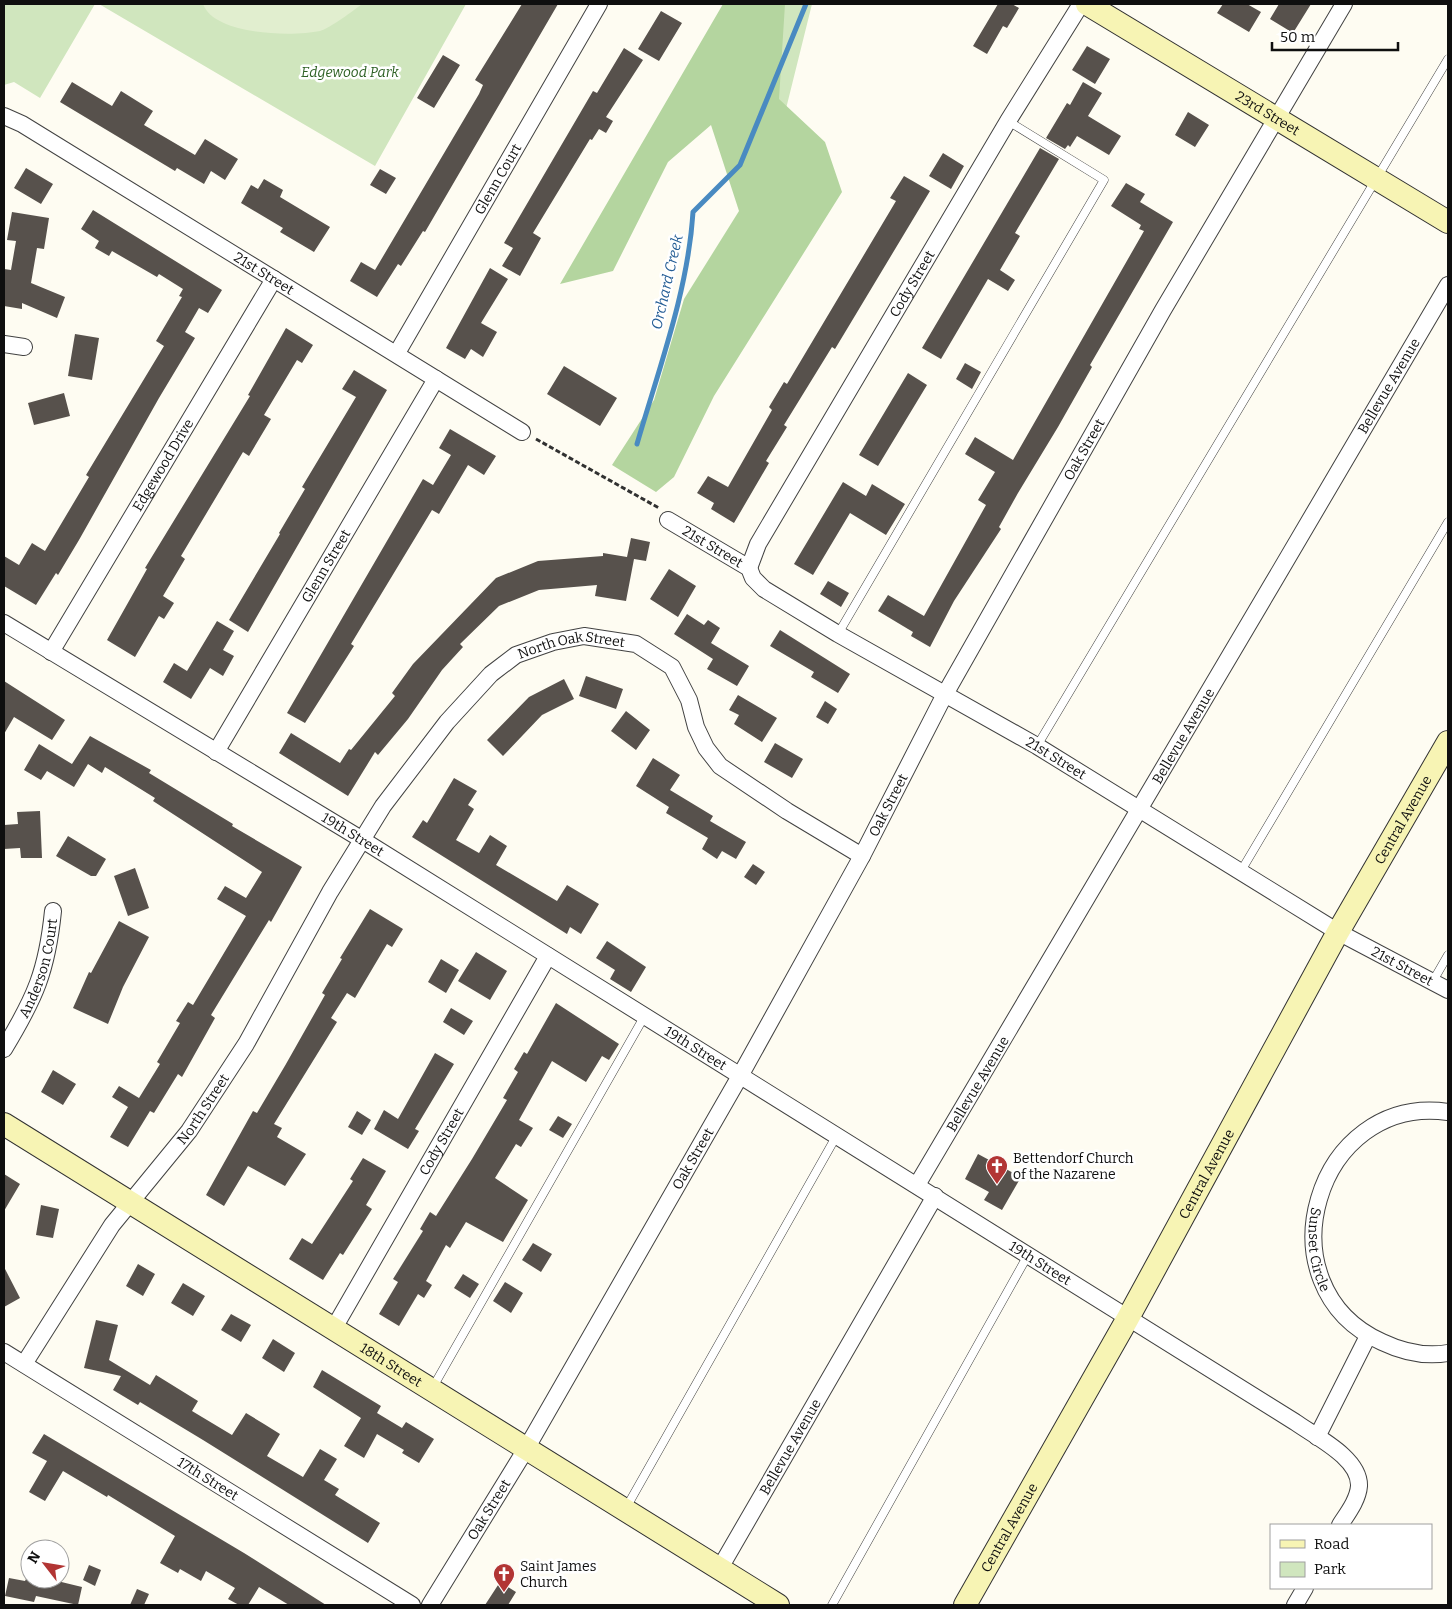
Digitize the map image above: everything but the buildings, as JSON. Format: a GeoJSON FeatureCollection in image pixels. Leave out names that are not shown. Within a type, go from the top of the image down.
{"type":"FeatureCollection","features":[{"type":"Feature","properties":{"kind":"street","name":"Glenn Court"},"geometry":{"type":"LineString","coordinates":[[397,353],[599,4]]}},
{"type":"Feature","properties":{"kind":"street","name":"Oak Street"},"geometry":{"type":"LineString","coordinates":[[430,1605],[526,1449],[740,1076],[862,856],[944,696],[1163,310],[1344,4]]}},
{"type":"Feature","properties":{"kind":"street","name":"23rd Street"},"geometry":{"type":"LineString","coordinates":[[1092,5],[1448,222]]}},
{"type":"Feature","properties":{"kind":"street","name":"Cody Street"},"geometry":{"type":"LineString","coordinates":[[749,568],[758,544],[1008,121],[1092,5]]}},
{"type":"Feature","properties":{"kind":"street","name":"21st Street"},"geometry":{"type":"LineString","coordinates":[[4,116],[22,124],[397,353],[522,432]]}},
{"type":"Feature","properties":{"kind":"street","name":"Edgewood Drive"},"geometry":{"type":"LineString","coordinates":[[52,652],[274,279]]}},
{"type":"Feature","properties":{"kind":"street","name":"Bellevue Avenue"},"geometry":{"type":"LineString","coordinates":[[917,1185],[1040,981],[1138,809],[1448,285]]}},
{"type":"Feature","properties":{"kind":"street"},"geometry":{"type":"LineString","coordinates":[[4,344],[24,347]]}},
{"type":"Feature","properties":{"kind":"street","name":"Glenn Street"},"geometry":{"type":"LineString","coordinates":[[216,752],[436,379]]}},
{"type":"Feature","properties":{"kind":"street","name":"21st Street"},"geometry":{"type":"LineString","coordinates":[[668,520],[749,568],[753,578],[764,588],[838,634],[944,696],[1037,746],[1338,932],[1448,990]]}},
{"type":"Feature","properties":{"kind":"street","name":"19th Street"},"geometry":{"type":"LineString","coordinates":[[4,623],[361,839],[935,1196],[1317,1437],[1351,1462],[1358,1480],[1356,1499],[1341,1524]]}},
{"type":"Feature","properties":{"kind":"street","name":"North Oak Street"},"geometry":{"type":"LineString","coordinates":[[361,839],[383,806],[447,722],[491,674],[516,655],[553,642],[584,636],[636,644],[672,667],[689,700],[696,727],[706,748],[720,766],[787,811],[862,856]]}},
{"type":"Feature","properties":{"kind":"street","name":"Central Avenue"},"geometry":{"type":"LineString","coordinates":[[965,1605],[1128,1318],[1338,932],[1448,742]]}},
{"type":"Feature","properties":{"kind":"street","name":"North Street"},"geometry":{"type":"LineString","coordinates":[[24,1364],[112,1225],[132,1203],[189,1131],[246,1044],[361,839]]}},
{"type":"Feature","properties":{"kind":"street","name":"Anderson Court"},"geometry":{"type":"LineString","coordinates":[[4,1049],[38,989],[50,949],[53,911]]}},
{"type":"Feature","properties":{"kind":"street","name":"Cody Street"},"geometry":{"type":"LineString","coordinates":[[334,1328],[548,956]]}},
{"type":"Feature","properties":{"kind":"street","name":"Sunset Circle"},"geometry":{"type":"LineString","coordinates":[[1448,1112],[1437,1111],[1409,1114],[1382,1123],[1358,1138],[1344,1152],[1323,1184],[1314,1211],[1313,1240],[1318,1268],[1334,1302],[1346,1317],[1368,1336],[1400,1350],[1435,1355],[1448,1353]]}},
{"type":"Feature","properties":{"kind":"street","name":"18th Street"},"geometry":{"type":"LineString","coordinates":[[4,1124],[778,1605]]}},
{"type":"Feature","properties":{"kind":"street","name":"Bellevue Avenue"},"geometry":{"type":"LineString","coordinates":[[720,1568],[935,1196]]}},
{"type":"Feature","properties":{"kind":"street"},"geometry":{"type":"LineString","coordinates":[[1317,1437],[1368,1336]]}},
{"type":"Feature","properties":{"kind":"street","name":"17th Street"},"geometry":{"type":"LineString","coordinates":[[4,1352],[412,1605]]}},
{"type":"Feature","properties":{"kind":"street"},"geometry":{"type":"LineString","coordinates":[[1295,1605],[1304,1589]]}},
{"type":"Feature","properties":{"kind":"lane"},"geometry":{"type":"LineString","coordinates":[[1037,746],[1448,59]]}},
{"type":"Feature","properties":{"kind":"lane"},"geometry":{"type":"LineString","coordinates":[[838,634],[1104,180],[1008,121]]}},
{"type":"Feature","properties":{"kind":"lane"},"geometry":{"type":"LineString","coordinates":[[1241,871],[1448,522]]}},
{"type":"Feature","properties":{"kind":"lane"},"geometry":{"type":"LineString","coordinates":[[1433,981],[1448,955]]}},
{"type":"Feature","properties":{"kind":"lane"},"geometry":{"type":"LineString","coordinates":[[432,1389],[644,1016]]}},
{"type":"Feature","properties":{"kind":"lane"},"geometry":{"type":"LineString","coordinates":[[624,1510],[837,1135]]}},
{"type":"Feature","properties":{"kind":"lane"},"geometry":{"type":"LineString","coordinates":[[832,1605],[1028,1255]]}},
{"type":"Feature","properties":{"kind":"path"},"geometry":{"type":"LineString","coordinates":[[522,432],[656,504],[668,520]]}},
{"type":"Feature","properties":{"kind":"green space"},"geometry":{"type":"Polygon","coordinates":[[[4,4],[95,4],[40,98],[14,82],[4,85],[4,4]]]}},
{"type":"Feature","properties":{"kind":"green space","name":"Edgewood Park"},"geometry":{"type":"Polygon","coordinates":[[[99,4],[466,4],[375,166],[99,4]]]}},
{"type":"Feature","properties":{"kind":"green space"},"geometry":{"type":"Polygon","coordinates":[[[203,4],[362,4],[320,31],[291,34],[237,28],[222,22],[210,14],[203,4]]]}},
{"type":"Feature","properties":{"kind":"green space"},"geometry":{"type":"Polygon","coordinates":[[[723,4],[785,4],[779,99],[825,142],[842,192],[714,396],[674,477],[656,492],[612,465],[654,400],[684,299],[739,211],[711,125],[668,162],[613,271],[560,284],[723,4]]]}},
{"type":"Feature","properties":{"kind":"green space"},"geometry":{"type":"Polygon","coordinates":[[[739,4],[812,4],[778,141],[739,4]]]}},
{"type":"Feature","properties":{"kind":"waterway","name":"Orchard Creek"},"geometry":{"type":"LineString","coordinates":[[637,444],[679,300],[690,242],[693,212],[740,165],[806,4]]}},
{"type":"Feature","properties":{"kind":"place","name":"Bettendorf Church of the Nazarene"},"geometry":{"type":"Point","coordinates":[997,1185]}},
{"type":"Feature","properties":{"kind":"place","name":"Saint James Church"},"geometry":{"type":"Point","coordinates":[504,1593]}}]}
